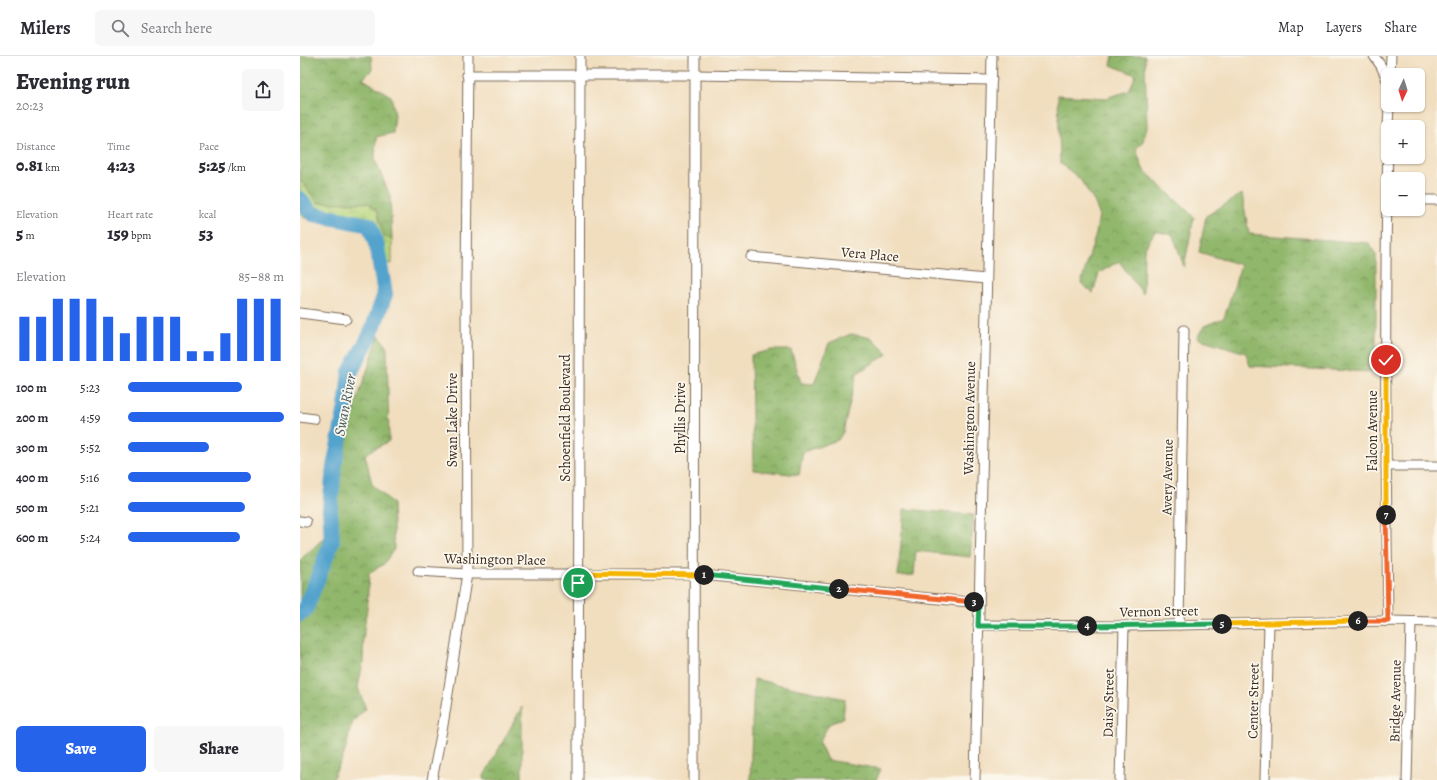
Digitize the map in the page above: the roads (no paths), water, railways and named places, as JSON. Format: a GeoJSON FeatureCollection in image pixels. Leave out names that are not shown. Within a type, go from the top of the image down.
{"type":"FeatureCollection","features":[{"type":"Feature","properties":{"kind":"street","name":"Swan Lake Drive"},"geometry":{"type":"LineString","coordinates":[[432,780],[443,725],[467,574],[466,280],[468,56]]}},
{"type":"Feature","properties":{"kind":"street","name":"Schoenfield Boulevard"},"geometry":{"type":"LineString","coordinates":[[578,780],[580,56]]}},
{"type":"Feature","properties":{"kind":"street","name":"Phyllis Drive"},"geometry":{"type":"LineString","coordinates":[[694,780],[693,574],[695,56]]}},
{"type":"Feature","properties":{"kind":"street","name":"Washington Avenue"},"geometry":{"type":"LineString","coordinates":[[975,780],[992,56]]}},
{"type":"Feature","properties":{"kind":"street"},"geometry":{"type":"LineString","coordinates":[[1374,56],[1382,68]]}},
{"type":"Feature","properties":{"kind":"street"},"geometry":{"type":"LineString","coordinates":[[1390,68],[1391,56]]}},
{"type":"Feature","properties":{"kind":"street"},"geometry":{"type":"LineString","coordinates":[[467,75],[992,80]]}},
{"type":"Feature","properties":{"kind":"street"},"geometry":{"type":"LineString","coordinates":[[1425,200],[1437,200]]}},
{"type":"Feature","properties":{"kind":"street","name":"Falcon Avenue"},"geometry":{"type":"LineString","coordinates":[[1387,216],[1386,466],[1388,621]]}},
{"type":"Feature","properties":{"kind":"street","name":"Vera Place"},"geometry":{"type":"LineString","coordinates":[[751,257],[986,279]]}},
{"type":"Feature","properties":{"kind":"street"},"geometry":{"type":"LineString","coordinates":[[300,313],[346,319]]}},
{"type":"Feature","properties":{"kind":"street","name":"Avery Avenue"},"geometry":{"type":"LineString","coordinates":[[1179,625],[1184,330]]}},
{"type":"Feature","properties":{"kind":"street"},"geometry":{"type":"LineString","coordinates":[[300,417],[314,419]]}},
{"type":"Feature","properties":{"kind":"street"},"geometry":{"type":"LineString","coordinates":[[1386,466],[1437,466]]}},
{"type":"Feature","properties":{"kind":"street","name":"Washington Place"},"geometry":{"type":"LineString","coordinates":[[418,571],[467,574],[693,574],[979,602]]}},
{"type":"Feature","properties":{"kind":"street","name":"Vernon Street"},"geometry":{"type":"LineString","coordinates":[[978,626],[1124,626],[1388,621],[1437,622]]}},
{"type":"Feature","properties":{"kind":"street","name":"Bridge Avenue"},"geometry":{"type":"LineString","coordinates":[[1407,780],[1411,622]]}},
{"type":"Feature","properties":{"kind":"street","name":"Center Street"},"geometry":{"type":"LineString","coordinates":[[1265,780],[1269,623]]}},
{"type":"Feature","properties":{"kind":"street","name":"Daisy Street"},"geometry":{"type":"LineString","coordinates":[[1120,780],[1124,626]]}},
{"type":"Feature","properties":{"kind":"waterway","name":"Swan River"},"geometry":{"type":"LineString","coordinates":[[300,199],[313,214],[370,225],[377,247],[385,294],[370,336],[350,372],[346,407],[334,467],[330,509],[332,541],[305,610],[300,614]]}}]}
